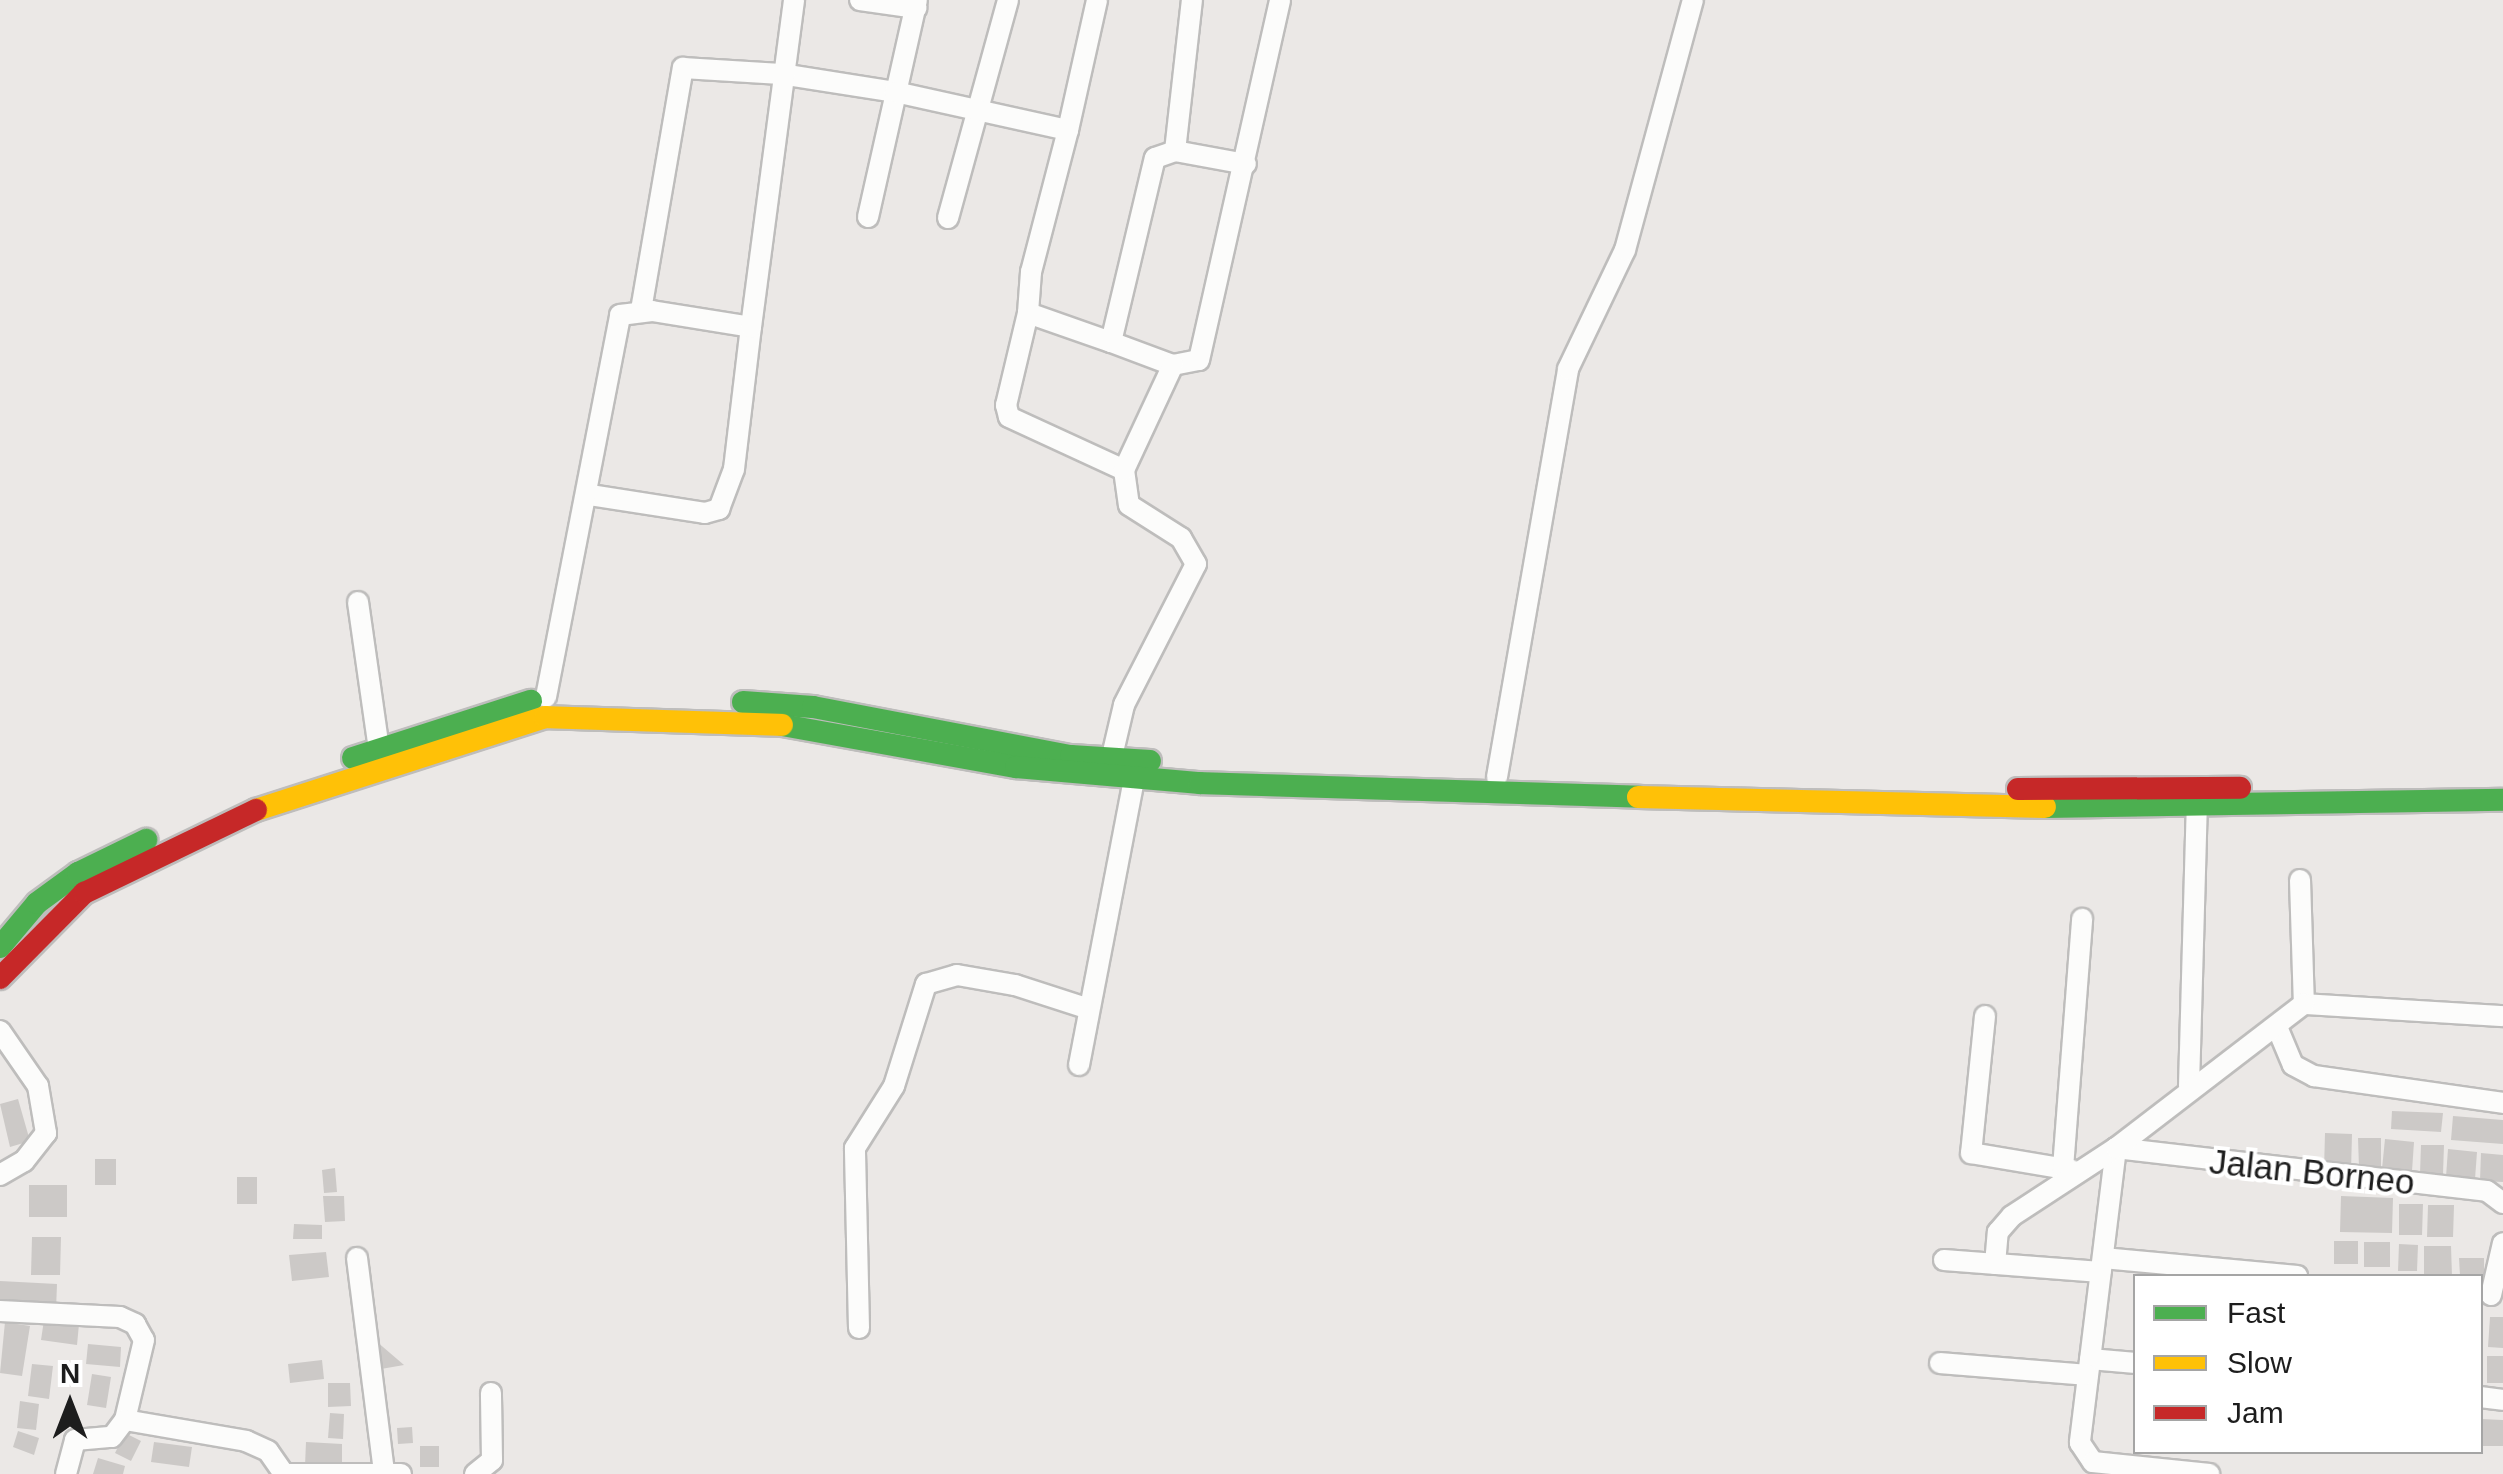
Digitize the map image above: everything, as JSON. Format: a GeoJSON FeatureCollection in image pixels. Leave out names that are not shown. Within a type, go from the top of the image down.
{"type":"FeatureCollection","features":[{"type":"Feature","properties":{"kind":"street"},"geometry":{"type":"LineString","coordinates":[[590,495],[704,513],[719,509],[734,469],[780,74],[794,0]]}},
{"type":"Feature","properties":{"kind":"street"},"geometry":{"type":"LineString","coordinates":[[860,0],[917,4],[868,218]]}},
{"type":"Feature","properties":{"kind":"street"},"geometry":{"type":"LineString","coordinates":[[948,218],[982,108],[1008,0]]}},
{"type":"Feature","properties":{"kind":"street"},"geometry":{"type":"LineString","coordinates":[[1097,0],[1030,272],[1028,313],[1006,404],[1009,416],[1124,470]]}},
{"type":"Feature","properties":{"kind":"street"},"geometry":{"type":"LineString","coordinates":[[1175,151],[1192,0]]}},
{"type":"Feature","properties":{"kind":"street"},"geometry":{"type":"LineString","coordinates":[[1028,313],[1172,365],[1199,360],[1280,0]]}},
{"type":"Feature","properties":{"kind":"street"},"geometry":{"type":"LineString","coordinates":[[1497,777],[1568,369],[1625,250],[1692,0]]}},
{"type":"Feature","properties":{"kind":"street"},"geometry":{"type":"LineString","coordinates":[[641,310],[683,68],[780,74],[894,92],[982,108],[1068,130]]}},
{"type":"Feature","properties":{"kind":"street"},"geometry":{"type":"LineString","coordinates":[[1111,342],[1155,158],[1175,151],[1246,164]]}},
{"type":"Feature","properties":{"kind":"street"},"geometry":{"type":"LineString","coordinates":[[546,698],[590,495],[616,323],[630,309],[751,328]]}},
{"type":"Feature","properties":{"kind":"street"},"geometry":{"type":"LineString","coordinates":[[1109,767],[1124,705],[1196,564],[1181,538],[1129,505],[1124,470],[1172,365]]}},
{"type":"Feature","properties":{"kind":"street"},"geometry":{"type":"LineString","coordinates":[[358,602],[380,749]]}},
{"type":"Feature","properties":{"kind":"street"},"geometry":{"type":"LineString","coordinates":[[0,946],[36,920],[222,821],[546,698],[813,707],[1072,756],[1134,779],[2503,800]]}},
{"type":"Feature","properties":{"kind":"street"},"geometry":{"type":"LineString","coordinates":[[0,978],[36,920],[78,873],[214,807],[380,749],[545,717],[762,720],[1109,767],[1497,777],[1659,789]]}},
{"type":"Feature","properties":{"kind":"street"},"geometry":{"type":"LineString","coordinates":[[1079,1065],[1134,779]]}},
{"type":"Feature","properties":{"kind":"street"},"geometry":{"type":"LineString","coordinates":[[2197,798],[2503,784]]}},
{"type":"Feature","properties":{"kind":"street"},"geometry":{"type":"LineString","coordinates":[[2189,1086],[2197,798]]}},
{"type":"Feature","properties":{"kind":"street"},"geometry":{"type":"LineString","coordinates":[[2300,880],[2304,1004]]}},
{"type":"Feature","properties":{"kind":"street"},"geometry":{"type":"LineString","coordinates":[[2068,1169],[2082,918]]}},
{"type":"Feature","properties":{"kind":"street"},"geometry":{"type":"LineString","coordinates":[[859,1328],[855,1148],[894,1086],[926,984],[956,975],[1016,985],[1089,1009]]}},
{"type":"Feature","properties":{"kind":"street"},"geometry":{"type":"LineString","coordinates":[[1994,1264],[2005,1224],[2068,1169],[2116,1148],[2189,1086],[2278,1028],[2304,1004],[2503,1016]]}},
{"type":"Feature","properties":{"kind":"street"},"geometry":{"type":"LineString","coordinates":[[1985,1016],[1972,1153],[2068,1169]]}},
{"type":"Feature","properties":{"kind":"street"},"geometry":{"type":"LineString","coordinates":[[2278,1028],[2293,1065],[2314,1076],[2503,1103]]}},
{"type":"Feature","properties":{"kind":"street"},"geometry":{"type":"LineString","coordinates":[[0,1030],[38,1086],[46,1132],[24,1161],[0,1174]]}},
{"type":"Feature","properties":{"kind":"street"},"geometry":{"type":"LineString","coordinates":[[2116,1148],[2080,1443],[2085,1456],[2209,1474]]}},
{"type":"Feature","properties":{"kind":"street","name":"Jalan Borneo"},"geometry":{"type":"LineString","coordinates":[[2116,1148],[2487,1191],[2503,1203]]}},
{"type":"Feature","properties":{"kind":"street"},"geometry":{"type":"LineString","coordinates":[[2492,1295],[2503,1244]]}},
{"type":"Feature","properties":{"kind":"street"},"geometry":{"type":"LineString","coordinates":[[125,1420],[246,1440],[268,1451],[286,1474],[393,1472],[357,1258]]}},
{"type":"Feature","properties":{"kind":"street"},"geometry":{"type":"LineString","coordinates":[[1944,1260],[2262,1274]]}},
{"type":"Feature","properties":{"kind":"street"},"geometry":{"type":"LineString","coordinates":[[0,1311],[120,1317],[136,1324],[144,1340],[125,1420],[112,1437],[75,1440],[66,1474]]}},
{"type":"Feature","properties":{"kind":"street"},"geometry":{"type":"LineString","coordinates":[[1940,1363],[2089,1367],[2133,1364]]}},
{"type":"Feature","properties":{"kind":"street"},"geometry":{"type":"LineString","coordinates":[[475,1474],[492,1460],[491,1393]]}},
{"type":"Feature","properties":{"kind":"building"},"geometry":{"type":"Polygon","coordinates":[[[18,1099],[30,1141],[10,1147],[0,1104],[18,1099]]]}},
{"type":"Feature","properties":{"kind":"building"},"geometry":{"type":"Polygon","coordinates":[[[2392,1111],[2443,1113],[2441,1132],[2391,1129],[2392,1111]]]}},
{"type":"Feature","properties":{"kind":"building"},"geometry":{"type":"Polygon","coordinates":[[[2453,1116],[2503,1120],[2503,1144],[2451,1140],[2453,1116]]]}},
{"type":"Feature","properties":{"kind":"building"},"geometry":{"type":"Polygon","coordinates":[[[2325,1133],[2352,1134],[2351,1171],[2324,1170],[2325,1133]]]}},
{"type":"Feature","properties":{"kind":"building"},"geometry":{"type":"Polygon","coordinates":[[[2358,1138],[2381,1138],[2381,1168],[2359,1168],[2358,1138]]]}},
{"type":"Feature","properties":{"kind":"building"},"geometry":{"type":"Polygon","coordinates":[[[2385,1139],[2414,1142],[2412,1171],[2382,1169],[2385,1139]]]}},
{"type":"Feature","properties":{"kind":"building"},"geometry":{"type":"Polygon","coordinates":[[[2421,1145],[2444,1145],[2443,1174],[2420,1174],[2421,1145]]]}},
{"type":"Feature","properties":{"kind":"building"},"geometry":{"type":"Polygon","coordinates":[[[2448,1149],[2477,1152],[2475,1179],[2446,1177],[2448,1149]]]}},
{"type":"Feature","properties":{"kind":"building"},"geometry":{"type":"Polygon","coordinates":[[[2481,1153],[2503,1155],[2503,1182],[2480,1181],[2481,1153]]]}},
{"type":"Feature","properties":{"kind":"building"},"geometry":{"type":"Polygon","coordinates":[[[95,1159],[116,1159],[116,1185],[95,1185],[95,1159]]]}},
{"type":"Feature","properties":{"kind":"building"},"geometry":{"type":"Polygon","coordinates":[[[335,1168],[337,1192],[324,1193],[322,1170],[335,1168]]]}},
{"type":"Feature","properties":{"kind":"building"},"geometry":{"type":"Polygon","coordinates":[[[237,1177],[257,1177],[257,1204],[237,1204],[237,1177]]]}},
{"type":"Feature","properties":{"kind":"building"},"geometry":{"type":"Polygon","coordinates":[[[29,1185],[67,1185],[67,1217],[29,1217],[29,1185]]]}},
{"type":"Feature","properties":{"kind":"building"},"geometry":{"type":"Polygon","coordinates":[[[323,1196],[344,1196],[345,1221],[325,1222],[323,1196]]]}},
{"type":"Feature","properties":{"kind":"building"},"geometry":{"type":"Polygon","coordinates":[[[2341,1196],[2393,1198],[2392,1233],[2340,1232],[2341,1196]]]}},
{"type":"Feature","properties":{"kind":"building"},"geometry":{"type":"Polygon","coordinates":[[[2399,1204],[2423,1204],[2422,1235],[2399,1235],[2399,1204]]]}},
{"type":"Feature","properties":{"kind":"building"},"geometry":{"type":"Polygon","coordinates":[[[2428,1205],[2454,1205],[2453,1237],[2427,1237],[2428,1205]]]}},
{"type":"Feature","properties":{"kind":"building"},"geometry":{"type":"Polygon","coordinates":[[[294,1224],[322,1225],[322,1239],[293,1239],[294,1224]]]}},
{"type":"Feature","properties":{"kind":"building"},"geometry":{"type":"Polygon","coordinates":[[[32,1237],[61,1237],[60,1275],[31,1275],[32,1237]]]}},
{"type":"Feature","properties":{"kind":"building"},"geometry":{"type":"Polygon","coordinates":[[[2334,1241],[2358,1241],[2358,1264],[2334,1264],[2334,1241]]]}},
{"type":"Feature","properties":{"kind":"building"},"geometry":{"type":"Polygon","coordinates":[[[2364,1242],[2390,1242],[2390,1267],[2364,1267],[2364,1242]]]}},
{"type":"Feature","properties":{"kind":"building"},"geometry":{"type":"Polygon","coordinates":[[[2399,1244],[2418,1245],[2417,1271],[2398,1271],[2399,1244]]]}},
{"type":"Feature","properties":{"kind":"building"},"geometry":{"type":"Polygon","coordinates":[[[2424,1246],[2451,1246],[2452,1274],[2424,1274],[2424,1246]]]}},
{"type":"Feature","properties":{"kind":"building"},"geometry":{"type":"Polygon","coordinates":[[[326,1252],[329,1277],[292,1281],[289,1255],[326,1252]]]}},
{"type":"Feature","properties":{"kind":"building"},"geometry":{"type":"Polygon","coordinates":[[[2459,1258],[2484,1258],[2484,1275],[2460,1274],[2459,1258]]]}},
{"type":"Feature","properties":{"kind":"building"},"geometry":{"type":"Polygon","coordinates":[[[0,1281],[57,1284],[56,1310],[0,1307],[0,1281]]]}},
{"type":"Feature","properties":{"kind":"building"},"geometry":{"type":"Polygon","coordinates":[[[2490,1317],[2503,1317],[2503,1348],[2488,1347],[2490,1317]]]}},
{"type":"Feature","properties":{"kind":"building"},"geometry":{"type":"Polygon","coordinates":[[[44,1320],[79,1324],[77,1345],[41,1340],[44,1320]]]}},
{"type":"Feature","properties":{"kind":"building"},"geometry":{"type":"Polygon","coordinates":[[[5,1322],[30,1326],[22,1376],[0,1373],[5,1322]]]}},
{"type":"Feature","properties":{"kind":"building"},"geometry":{"type":"Polygon","coordinates":[[[376,1341],[404,1365],[381,1369],[376,1341]]]}},
{"type":"Feature","properties":{"kind":"building"},"geometry":{"type":"Polygon","coordinates":[[[88,1344],[121,1347],[120,1367],[86,1364],[88,1344]]]}},
{"type":"Feature","properties":{"kind":"building"},"geometry":{"type":"Polygon","coordinates":[[[2487,1356],[2503,1356],[2503,1383],[2487,1383],[2487,1356]]]}},
{"type":"Feature","properties":{"kind":"building"},"geometry":{"type":"Polygon","coordinates":[[[322,1360],[324,1379],[290,1383],[288,1364],[322,1360]]]}},
{"type":"Feature","properties":{"kind":"building"},"geometry":{"type":"Polygon","coordinates":[[[32,1364],[53,1366],[49,1399],[28,1396],[32,1364]]]}},
{"type":"Feature","properties":{"kind":"building"},"geometry":{"type":"Polygon","coordinates":[[[92,1374],[111,1377],[106,1408],[87,1405],[92,1374]]]}},
{"type":"Feature","properties":{"kind":"building"},"geometry":{"type":"Polygon","coordinates":[[[328,1383],[350,1383],[351,1406],[328,1407],[328,1383]]]}},
{"type":"Feature","properties":{"kind":"building"},"geometry":{"type":"Polygon","coordinates":[[[20,1401],[39,1404],[36,1430],[17,1428],[20,1401]]]}},
{"type":"Feature","properties":{"kind":"building"},"geometry":{"type":"Polygon","coordinates":[[[330,1413],[344,1414],[343,1439],[328,1438],[330,1413]]]}},
{"type":"Feature","properties":{"kind":"building"},"geometry":{"type":"Polygon","coordinates":[[[2483,1419],[2503,1420],[2503,1446],[2483,1446],[2483,1419]]]}},
{"type":"Feature","properties":{"kind":"building"},"geometry":{"type":"Polygon","coordinates":[[[412,1427],[413,1443],[398,1444],[397,1428],[412,1427]]]}},
{"type":"Feature","properties":{"kind":"building"},"geometry":{"type":"Polygon","coordinates":[[[18,1431],[39,1438],[34,1455],[13,1447],[18,1431]]]}},
{"type":"Feature","properties":{"kind":"building"},"geometry":{"type":"Polygon","coordinates":[[[125,1433],[141,1441],[131,1461],[115,1453],[125,1433]]]}},
{"type":"Feature","properties":{"kind":"building"},"geometry":{"type":"Polygon","coordinates":[[[154,1442],[192,1447],[189,1467],[151,1462],[154,1442]]]}},
{"type":"Feature","properties":{"kind":"building"},"geometry":{"type":"Polygon","coordinates":[[[306,1442],[342,1444],[342,1467],[305,1466],[306,1442]]]}},
{"type":"Feature","properties":{"kind":"building"},"geometry":{"type":"Polygon","coordinates":[[[420,1446],[439,1446],[439,1467],[420,1467],[420,1446]]]}},
{"type":"Feature","properties":{"kind":"building"},"geometry":{"type":"Polygon","coordinates":[[[98,1458],[125,1466],[123,1474],[93,1474],[98,1458]]]}},
{"type":"Feature","properties":{"kind":"traffic: fast"},"geometry":{"type":"LineString","coordinates":[[353,758],[531,701]]}},
{"type":"Feature","properties":{"kind":"traffic: fast"},"geometry":{"type":"LineString","coordinates":[[743,702],[813,707],[1071,756],[1150,761]]}},
{"type":"Feature","properties":{"kind":"traffic: fast"},"geometry":{"type":"LineString","coordinates":[[782,725],[1016,767],[1200,783],[1638,797]]}},
{"type":"Feature","properties":{"kind":"traffic: fast"},"geometry":{"type":"LineString","coordinates":[[2045,807],[2503,800]]}},
{"type":"Feature","properties":{"kind":"traffic: fast"},"geometry":{"type":"LineString","coordinates":[[0,947],[37,903],[78,873],[146,840]]}},
{"type":"Feature","properties":{"kind":"traffic: slow"},"geometry":{"type":"LineString","coordinates":[[256,810],[545,717],[782,725]]}},
{"type":"Feature","properties":{"kind":"traffic: slow"},"geometry":{"type":"LineString","coordinates":[[1638,797],[2045,807]]}},
{"type":"Feature","properties":{"kind":"traffic: jam"},"geometry":{"type":"LineString","coordinates":[[2018,789],[2240,788]]}},
{"type":"Feature","properties":{"kind":"traffic: jam"},"geometry":{"type":"LineString","coordinates":[[0,978],[84,893],[256,810]]}}]}
